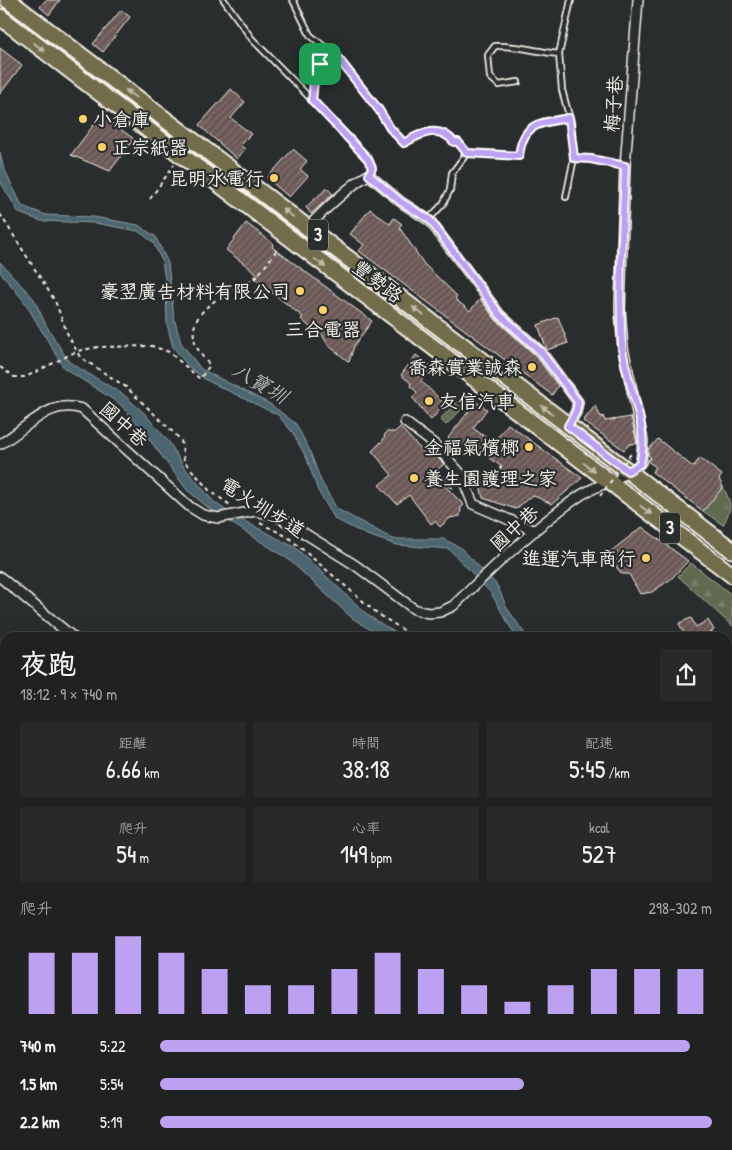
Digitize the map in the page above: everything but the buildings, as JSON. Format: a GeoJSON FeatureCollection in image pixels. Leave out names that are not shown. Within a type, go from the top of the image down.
{"type":"FeatureCollection","features":[{"type":"Feature","properties":{"kind":"main road","name":"豐勢路"},"geometry":{"type":"LineString","coordinates":[[8,0],[732,550]]}},
{"type":"Feature","properties":{"kind":"main road","name":"豐勢路"},"geometry":{"type":"LineString","coordinates":[[0,17],[286,237],[732,575]]}},
{"type":"Feature","properties":{"kind":"street","name":"梅子巷"},"geometry":{"type":"LineString","coordinates":[[628,471],[640,464],[643,441],[623,348],[620,309],[625,166],[638,0]]}},
{"type":"Feature","properties":{"kind":"street"},"geometry":{"type":"LineString","coordinates":[[308,228],[319,215],[361,177],[369,175],[401,202],[428,220],[500,315],[541,352],[579,398],[576,412],[568,426]]}},
{"type":"Feature","properties":{"kind":"street","name":"國中巷"},"geometry":{"type":"LineString","coordinates":[[0,444],[58,406],[70,405],[82,409],[190,507],[203,515],[218,518],[255,511],[277,516],[355,565],[414,609],[428,613],[440,612],[453,606],[559,510],[588,490],[628,471]]}},
{"type":"Feature","properties":{"kind":"street"},"geometry":{"type":"LineString","coordinates":[[405,422],[434,444],[461,474],[473,504],[535,530]]}},
{"type":"Feature","properties":{"kind":"street"},"geometry":{"type":"LineString","coordinates":[[0,577],[67,632]]}},
{"type":"Feature","properties":{"kind":"lane"},"geometry":{"type":"LineString","coordinates":[[224,0],[252,39],[368,159],[372,168],[369,175]]}},
{"type":"Feature","properties":{"kind":"lane"},"geometry":{"type":"LineString","coordinates":[[294,0],[310,35],[338,58],[379,110],[390,128],[404,143],[427,131],[437,131],[447,134],[454,142],[458,142],[467,153],[519,156],[520,144],[529,128],[542,122],[569,118]]}},
{"type":"Feature","properties":{"kind":"lane"},"geometry":{"type":"LineString","coordinates":[[566,197],[574,158],[569,118],[562,90],[559,54],[571,0]]}},
{"type":"Feature","properties":{"kind":"lane"},"geometry":{"type":"LineString","coordinates":[[518,82],[499,85],[490,77],[488,55],[495,46],[509,45],[533,51],[559,54]]}},
{"type":"Feature","properties":{"kind":"lane"},"geometry":{"type":"LineString","coordinates":[[312,100],[315,73],[320,64],[338,58]]}},
{"type":"Feature","properties":{"kind":"lane"},"geometry":{"type":"LineString","coordinates":[[428,220],[443,204],[450,190],[452,173],[467,153]]}},
{"type":"Feature","properties":{"kind":"lane"},"geometry":{"type":"LineString","coordinates":[[574,158],[591,159],[625,166]]}},
{"type":"Feature","properties":{"kind":"path"},"geometry":{"type":"LineString","coordinates":[[150,199],[174,165]]}},
{"type":"Feature","properties":{"kind":"path","name":"電火圳步道"},"geometry":{"type":"LineString","coordinates":[[0,214],[11,235],[39,272],[55,301],[80,357],[126,387],[181,440],[184,461],[209,490],[266,527],[288,537],[378,614],[406,632]]}},
{"type":"Feature","properties":{"kind":"path"},"geometry":{"type":"LineString","coordinates":[[0,367],[14,377],[26,377],[77,351],[98,347],[152,346],[168,352],[200,379],[210,365],[202,358],[195,345],[193,329],[198,315],[222,296],[248,283],[262,270],[286,237]]}},
{"type":"Feature","properties":{"kind":"path"},"geometry":{"type":"LineString","coordinates":[[600,496],[633,451]]}},
{"type":"Feature","properties":{"kind":"green space"},"geometry":{"type":"Polygon","coordinates":[[[463,397],[469,402],[446,425],[440,419],[463,397]]]}},
{"type":"Feature","properties":{"kind":"green space"},"geometry":{"type":"Polygon","coordinates":[[[723,487],[730,506],[723,525],[703,511],[723,487]]]}},
{"type":"Feature","properties":{"kind":"green space"},"geometry":{"type":"Polygon","coordinates":[[[691,563],[732,595],[732,626],[678,576],[691,563]]]}},
{"type":"Feature","properties":{"kind":"water","name":"八寶圳"},"geometry":{"type":"Polygon","coordinates":[[[0,152],[3,166],[22,206],[46,215],[94,217],[138,225],[155,236],[168,263],[174,318],[181,343],[201,369],[270,404],[296,424],[309,449],[321,481],[337,509],[393,539],[443,539],[460,547],[497,585],[507,608],[524,632],[513,632],[491,593],[449,549],[397,545],[367,535],[335,519],[318,491],[307,459],[293,433],[278,415],[206,380],[189,367],[173,347],[167,324],[166,285],[162,261],[153,242],[138,231],[95,223],[41,221],[19,213],[0,181],[0,152]]]}},
{"type":"Feature","properties":{"kind":"water"},"geometry":{"type":"Polygon","coordinates":[[[0,262],[34,299],[46,325],[69,362],[124,395],[144,413],[169,442],[184,467],[214,502],[231,514],[296,548],[369,616],[394,632],[374,632],[352,618],[288,559],[211,510],[187,490],[140,427],[120,404],[64,368],[24,301],[0,272],[0,262]]]}},
{"type":"Feature","properties":{"kind":"place","name":"小倉庫"},"geometry":{"type":"Point","coordinates":[83,119]}},
{"type":"Feature","properties":{"kind":"place","name":"正宗紙器"},"geometry":{"type":"Point","coordinates":[102,147]}},
{"type":"Feature","properties":{"kind":"place","name":"昆明水電行"},"geometry":{"type":"Point","coordinates":[274,178]}},
{"type":"Feature","properties":{"kind":"place","name":"豪翌廣告材料有限公司"},"geometry":{"type":"Point","coordinates":[300,291]}},
{"type":"Feature","properties":{"kind":"place","name":"三合電器"},"geometry":{"type":"Point","coordinates":[323,310]}},
{"type":"Feature","properties":{"kind":"place","name":"喬森實業誠森"},"geometry":{"type":"Point","coordinates":[532,367]}},
{"type":"Feature","properties":{"kind":"place","name":"友信汽車"},"geometry":{"type":"Point","coordinates":[429,401]}},
{"type":"Feature","properties":{"kind":"place","name":"金福氣檳榔"},"geometry":{"type":"Point","coordinates":[529,447]}},
{"type":"Feature","properties":{"kind":"place","name":"養生園護理之家"},"geometry":{"type":"Point","coordinates":[414,478]}},
{"type":"Feature","properties":{"kind":"place","name":"進運汽車商行"},"geometry":{"type":"Point","coordinates":[646,558]}},
{"type":"Feature","properties":{"kind":"route"},"geometry":{"type":"LineString","coordinates":[[338,58],[351,77],[379,110],[390,128],[404,143],[427,131],[437,131],[447,134],[454,142],[458,142],[467,153],[519,156],[520,144],[529,128],[542,122],[569,118],[574,158],[591,159],[625,166],[620,309],[623,348],[643,441],[640,464],[628,471],[568,426],[576,412],[578,402],[541,352],[500,315],[430,220],[422,217],[401,202],[375,178],[369,175],[372,168],[368,159],[343,135],[312,100],[315,88],[315,73],[320,64],[338,58]]}}]}
